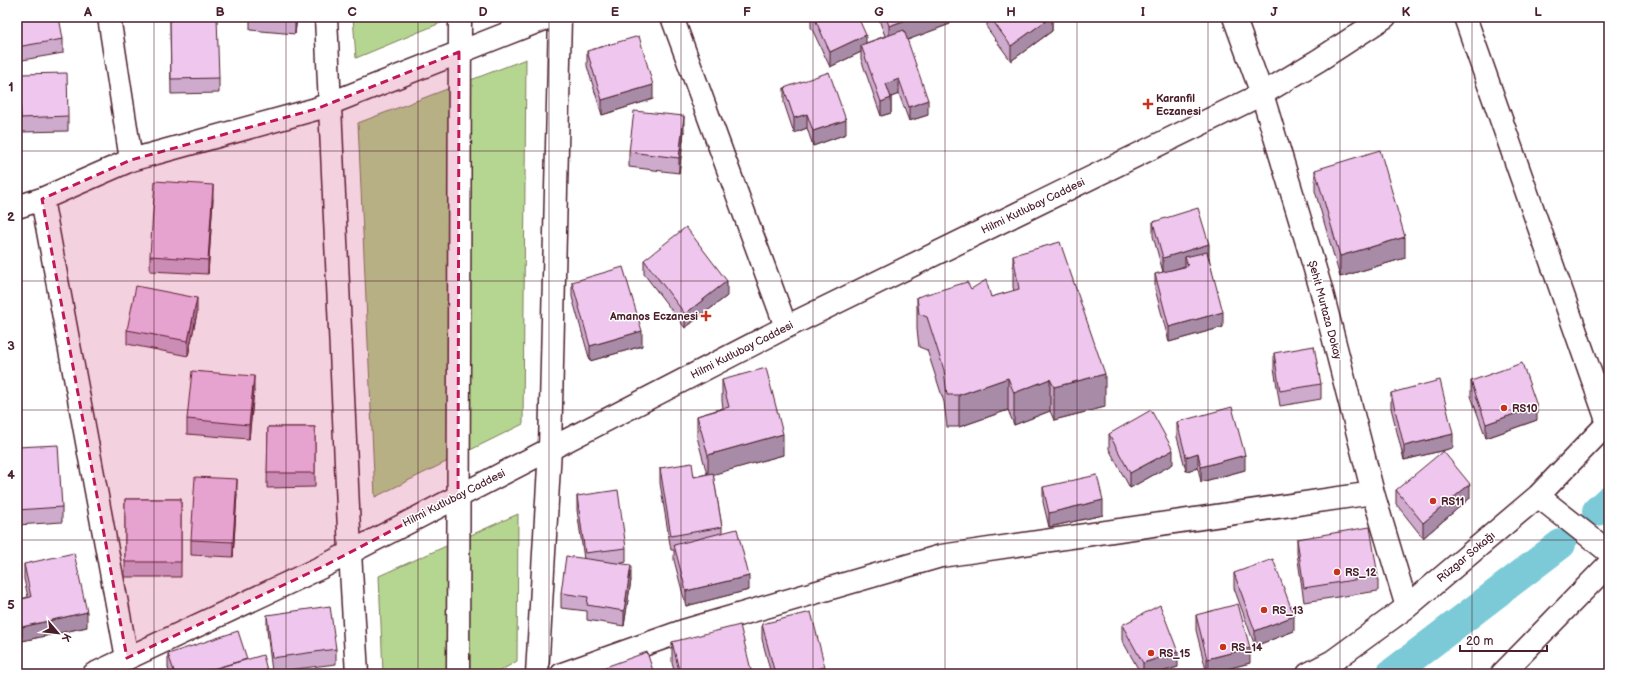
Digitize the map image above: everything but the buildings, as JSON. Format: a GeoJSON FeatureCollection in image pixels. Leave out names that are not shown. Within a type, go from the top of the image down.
{"type":"FeatureCollection","features":[{"type":"Feature","properties":{"kind":"street"},"geometry":{"type":"LineString","coordinates":[[109,17],[131,160]]}},
{"type":"Feature","properties":{"kind":"street"},"geometry":{"type":"LineString","coordinates":[[326,17],[350,552],[357,674]]}},
{"type":"Feature","properties":{"kind":"street"},"geometry":{"type":"LineString","coordinates":[[458,674],[460,17]]}},
{"type":"Feature","properties":{"kind":"street"},"geometry":{"type":"LineString","coordinates":[[17,207],[42,199],[131,160],[316,109],[549,17]]}},
{"type":"Feature","properties":{"kind":"street"},"geometry":{"type":"LineString","coordinates":[[537,674],[550,449],[560,17]]}},
{"type":"Feature","properties":{"kind":"street"},"geometry":{"type":"LineString","coordinates":[[672,17],[786,327]]}},
{"type":"Feature","properties":{"kind":"street","name":"Şehit Murtaza Dokay"},"geometry":{"type":"LineString","coordinates":[[1234,17],[1262,94],[1321,289],[1373,493],[1407,607]]}},
{"type":"Feature","properties":{"kind":"street","name":"Hilmi Kutlubay Caddesi"},"geometry":{"type":"LineString","coordinates":[[94,674],[350,552],[786,327],[1262,94],[1319,60],[1385,17]]}},
{"type":"Feature","properties":{"kind":"street"},"geometry":{"type":"LineString","coordinates":[[1465,17],[1609,423]]}},
{"type":"Feature","properties":{"kind":"street"},"geometry":{"type":"LineString","coordinates":[[42,199],[127,658]]}},
{"type":"Feature","properties":{"kind":"street","name":"Rüzgar Sokağı"},"geometry":{"type":"LineString","coordinates":[[1308,674],[1333,661],[1407,607],[1538,496],[1609,423]]}},
{"type":"Feature","properties":{"kind":"street"},"geometry":{"type":"LineString","coordinates":[[562,674],[683,631],[941,556],[1373,493]]}},
{"type":"Feature","properties":{"kind":"street"},"geometry":{"type":"LineString","coordinates":[[1538,496],[1609,552]]}},
{"type":"Feature","properties":{"kind":"street"},"geometry":{"type":"LineString","coordinates":[[1502,674],[1609,564]]}},
{"type":"Feature","properties":{"kind":"highlighted area"},"geometry":{"type":"Polygon","coordinates":[[[459,52],[458,496],[322,567],[127,658],[42,199],[131,160],[316,109],[459,52]]]}},
{"type":"Feature","properties":{"kind":"green space"},"geometry":{"type":"Polygon","coordinates":[[[353,17],[455,17],[356,58],[353,17]]]}},
{"type":"Feature","properties":{"kind":"green space"},"geometry":{"type":"Polygon","coordinates":[[[526,59],[523,424],[375,497],[358,123],[526,59]]]}},
{"type":"Feature","properties":{"kind":"green space"},"geometry":{"type":"Polygon","coordinates":[[[518,514],[517,661],[495,674],[383,674],[379,576],[518,514]]]}},
{"type":"Feature","properties":{"kind":"waterway"},"geometry":{"type":"LineString","coordinates":[[1597,511],[1609,500]]}},
{"type":"Feature","properties":{"kind":"waterway"},"geometry":{"type":"LineString","coordinates":[[1391,674],[1561,544]]}},
{"type":"Feature","properties":{"kind":"place","name":"Karanfil Eczanesi"},"geometry":{"type":"Point","coordinates":[1148,104]}},
{"type":"Feature","properties":{"kind":"place","name":"Amanos Eczanesi"},"geometry":{"type":"Point","coordinates":[706,316]}},
{"type":"Feature","properties":{"kind":"place","name":"RS10"},"geometry":{"type":"Point","coordinates":[1504,408]}},
{"type":"Feature","properties":{"kind":"place","name":"RS11"},"geometry":{"type":"Point","coordinates":[1433,501]}},
{"type":"Feature","properties":{"kind":"place","name":"RS_12"},"geometry":{"type":"Point","coordinates":[1337,572]}},
{"type":"Feature","properties":{"kind":"place","name":"RS_13"},"geometry":{"type":"Point","coordinates":[1264,610]}},
{"type":"Feature","properties":{"kind":"place","name":"RS_14"},"geometry":{"type":"Point","coordinates":[1223,647]}},
{"type":"Feature","properties":{"kind":"place","name":"RS_15"},"geometry":{"type":"Point","coordinates":[1151,653]}}]}
